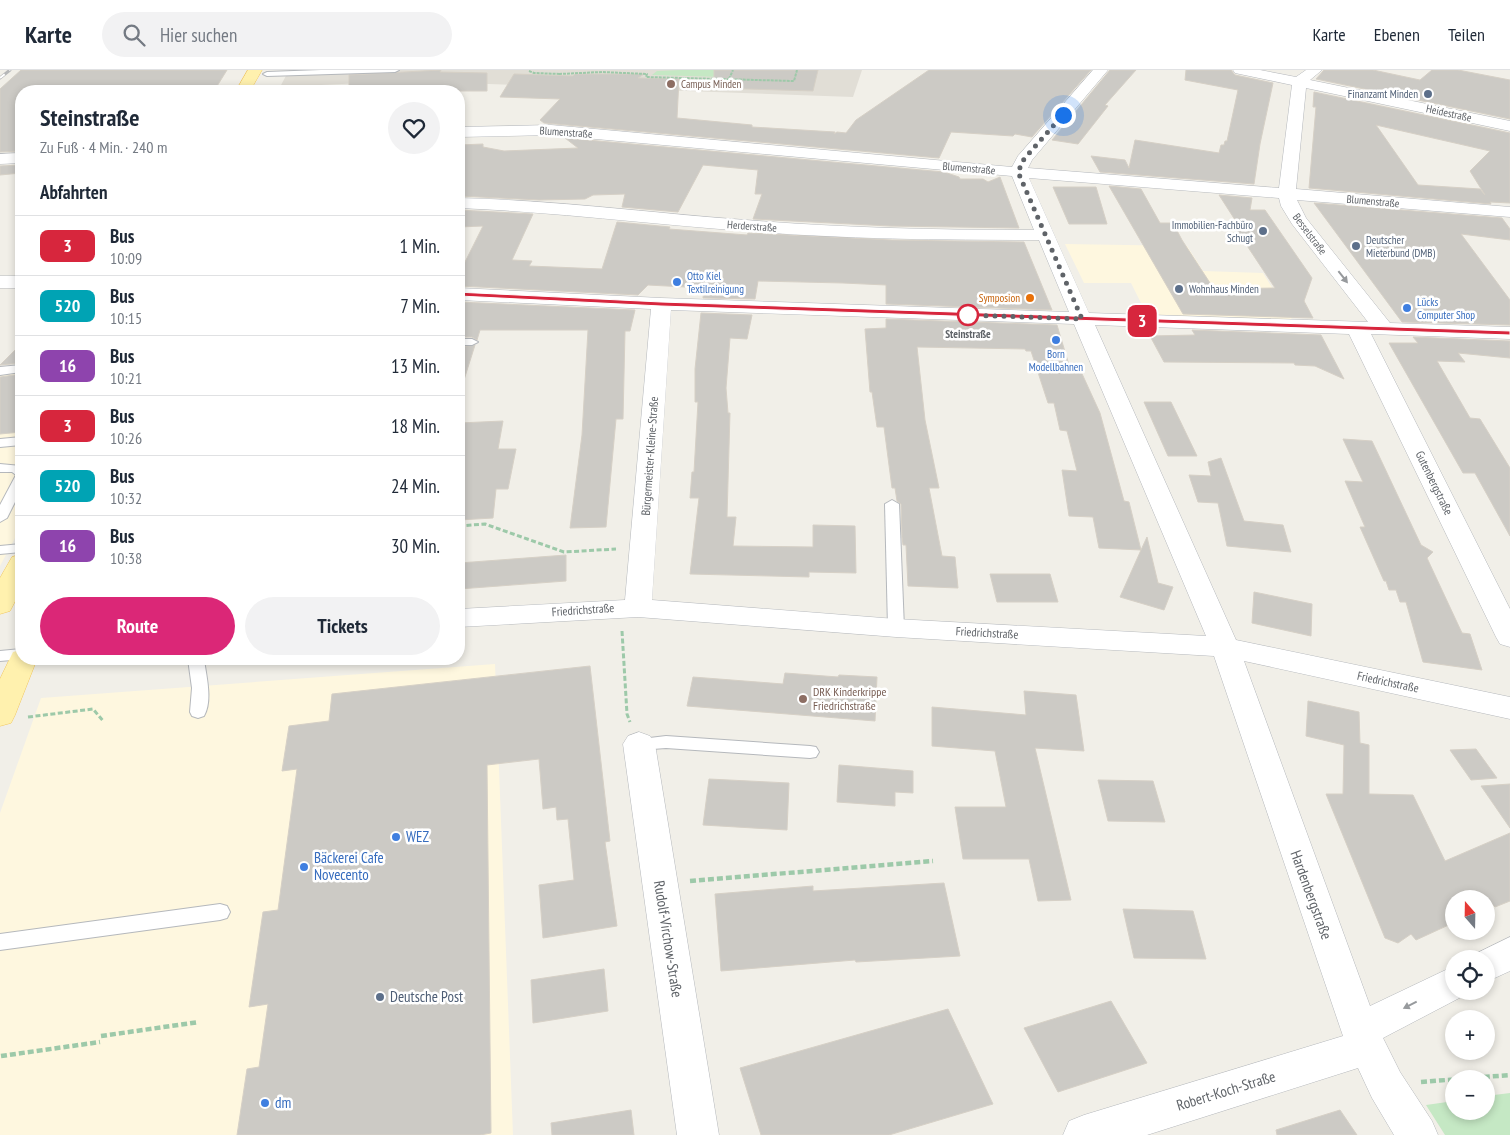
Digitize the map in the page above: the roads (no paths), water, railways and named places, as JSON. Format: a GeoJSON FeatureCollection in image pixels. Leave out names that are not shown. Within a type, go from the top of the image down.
{"type":"FeatureCollection","features":[{"type":"Feature","properties":{"kind":"main road"},"geometry":{"type":"LineString","coordinates":[[249,85],[264,71]]}},
{"type":"Feature","properties":{"kind":"main road"},"geometry":{"type":"LineString","coordinates":[[260,85],[264,71]]}},
{"type":"Feature","properties":{"kind":"main road"},"geometry":{"type":"LineString","coordinates":[[0,604],[15,575]]}},
{"type":"Feature","properties":{"kind":"main road"},"geometry":{"type":"LineString","coordinates":[[9,716],[22,665]]}},
{"type":"Feature","properties":{"kind":"street"},"geometry":{"type":"LineString","coordinates":[[1101,70],[1024,159],[1018,172],[1225,647]]}},
{"type":"Feature","properties":{"kind":"street","name":"Heidestraße"},"geometry":{"type":"LineString","coordinates":[[1240,70],[1510,126]]}},
{"type":"Feature","properties":{"kind":"street"},"geometry":{"type":"LineString","coordinates":[[1300,81],[1315,70]]}},
{"type":"Feature","properties":{"kind":"street","name":"Besselstraße"},"geometry":{"type":"LineString","coordinates":[[1300,81],[1287,194],[1290,206],[1298,220],[1384,329]]}},
{"type":"Feature","properties":{"kind":"street","name":"Blumenstraße"},"geometry":{"type":"LineString","coordinates":[[465,132],[551,130],[1018,172],[1510,212]]}},
{"type":"Feature","properties":{"kind":"street"},"geometry":{"type":"LineString","coordinates":[[0,160],[15,159]]}},
{"type":"Feature","properties":{"kind":"street","name":"Herderstraße"},"geometry":{"type":"LineString","coordinates":[[465,203],[515,205],[748,226],[942,235],[1046,235]]}},
{"type":"Feature","properties":{"kind":"street"},"geometry":{"type":"LineString","coordinates":[[0,282],[15,282]]}},
{"type":"Feature","properties":{"kind":"street"},"geometry":{"type":"LineString","coordinates":[[465,294],[661,304],[1510,333]]}},
{"type":"Feature","properties":{"kind":"street","name":"Bürgermeister-Kleine-Straße"},"geometry":{"type":"LineString","coordinates":[[629,608],[642,548],[661,304]]}},
{"type":"Feature","properties":{"kind":"street","name":"Gutenbergstraße"},"geometry":{"type":"LineString","coordinates":[[1358,328],[1510,638]]}},
{"type":"Feature","properties":{"kind":"street","name":"Friedrichstraße"},"geometry":{"type":"LineString","coordinates":[[465,618],[629,608],[896,628],[1225,647],[1510,708]]}},
{"type":"Feature","properties":{"kind":"street","name":"Hardenbergstraße"},"geometry":{"type":"LineString","coordinates":[[1225,647],[1363,1039],[1386,1085],[1417,1135]]}},
{"type":"Feature","properties":{"kind":"street","name":"Rudolf-Virchow-Straße"},"geometry":{"type":"LineString","coordinates":[[639,744],[698,1135]]}},
{"type":"Feature","properties":{"kind":"street"},"geometry":{"type":"LineString","coordinates":[[1495,961],[1510,953]]}},
{"type":"Feature","properties":{"kind":"street","name":"Robert-Koch-Straße"},"geometry":{"type":"LineString","coordinates":[[1084,1135],[1363,1039],[1445,988]]}},
{"type":"Feature","properties":{"kind":"lane"},"geometry":{"type":"LineString","coordinates":[[264,71],[395,70]]}},
{"type":"Feature","properties":{"kind":"lane"},"geometry":{"type":"LineString","coordinates":[[465,342],[472,342]]}},
{"type":"Feature","properties":{"kind":"lane"},"geometry":{"type":"LineString","coordinates":[[0,371],[15,370]]}},
{"type":"Feature","properties":{"kind":"lane"},"geometry":{"type":"LineString","coordinates":[[0,442],[15,441]]}},
{"type":"Feature","properties":{"kind":"lane"},"geometry":{"type":"LineString","coordinates":[[0,468],[15,468]]}},
{"type":"Feature","properties":{"kind":"lane"},"geometry":{"type":"LineString","coordinates":[[0,518],[15,489]]}},
{"type":"Feature","properties":{"kind":"lane"},"geometry":{"type":"LineString","coordinates":[[892,504],[896,628]]}},
{"type":"Feature","properties":{"kind":"lane"},"geometry":{"type":"LineString","coordinates":[[0,550],[15,549]]}},
{"type":"Feature","properties":{"kind":"lane"},"geometry":{"type":"LineString","coordinates":[[0,656],[15,655]]}},
{"type":"Feature","properties":{"kind":"lane"},"geometry":{"type":"LineString","coordinates":[[197,665],[200,688],[198,712]]}},
{"type":"Feature","properties":{"kind":"lane"},"geometry":{"type":"LineString","coordinates":[[639,744],[666,742],[810,752]]}},
{"type":"Feature","properties":{"kind":"lane"},"geometry":{"type":"LineString","coordinates":[[0,942],[220,912]]}},
{"type":"Feature","properties":{"kind":"railway"},"geometry":{"type":"LineString","coordinates":[[0,78],[10,70]]}},
{"type":"Feature","properties":{"kind":"place","name":"Campus Minden"},"geometry":{"type":"Point","coordinates":[671,84]}},
{"type":"Feature","properties":{"kind":"place","name":"Finanzamt Minden"},"geometry":{"type":"Point","coordinates":[1428,94]}},
{"type":"Feature","properties":{"kind":"place","name":"Immobilien-Fachbüro Schugt"},"geometry":{"type":"Point","coordinates":[1263,231]}},
{"type":"Feature","properties":{"kind":"place","name":"Deutscher Mieterbund (DMB)"},"geometry":{"type":"Point","coordinates":[1356,246]}},
{"type":"Feature","properties":{"kind":"place","name":"Otto Kiel Textilreinigung"},"geometry":{"type":"Point","coordinates":[677,282]}},
{"type":"Feature","properties":{"kind":"place","name":"Wohnhaus Minden"},"geometry":{"type":"Point","coordinates":[1179,289]}},
{"type":"Feature","properties":{"kind":"place","name":"Symposion"},"geometry":{"type":"Point","coordinates":[1030,298]}},
{"type":"Feature","properties":{"kind":"place","name":"Lücks Computer Shop"},"geometry":{"type":"Point","coordinates":[1407,308]}},
{"type":"Feature","properties":{"kind":"place","name":"Steinstraße"},"geometry":{"type":"Point","coordinates":[968,315]}},
{"type":"Feature","properties":{"kind":"place","name":"Born Modellbahnen"},"geometry":{"type":"Point","coordinates":[1056,340]}},
{"type":"Feature","properties":{"kind":"place","name":"DRK Kinderkrippe Friedrichstraße"},"geometry":{"type":"Point","coordinates":[803,699]}},
{"type":"Feature","properties":{"kind":"place","name":"WEZ"},"geometry":{"type":"Point","coordinates":[396,837]}},
{"type":"Feature","properties":{"kind":"place","name":"Bäckerei Cafe Novecento"},"geometry":{"type":"Point","coordinates":[304,867]}},
{"type":"Feature","properties":{"kind":"place","name":"Deutsche Post"},"geometry":{"type":"Point","coordinates":[380,997]}},
{"type":"Feature","properties":{"kind":"place","name":"dm"},"geometry":{"type":"Point","coordinates":[265,1103]}}]}
